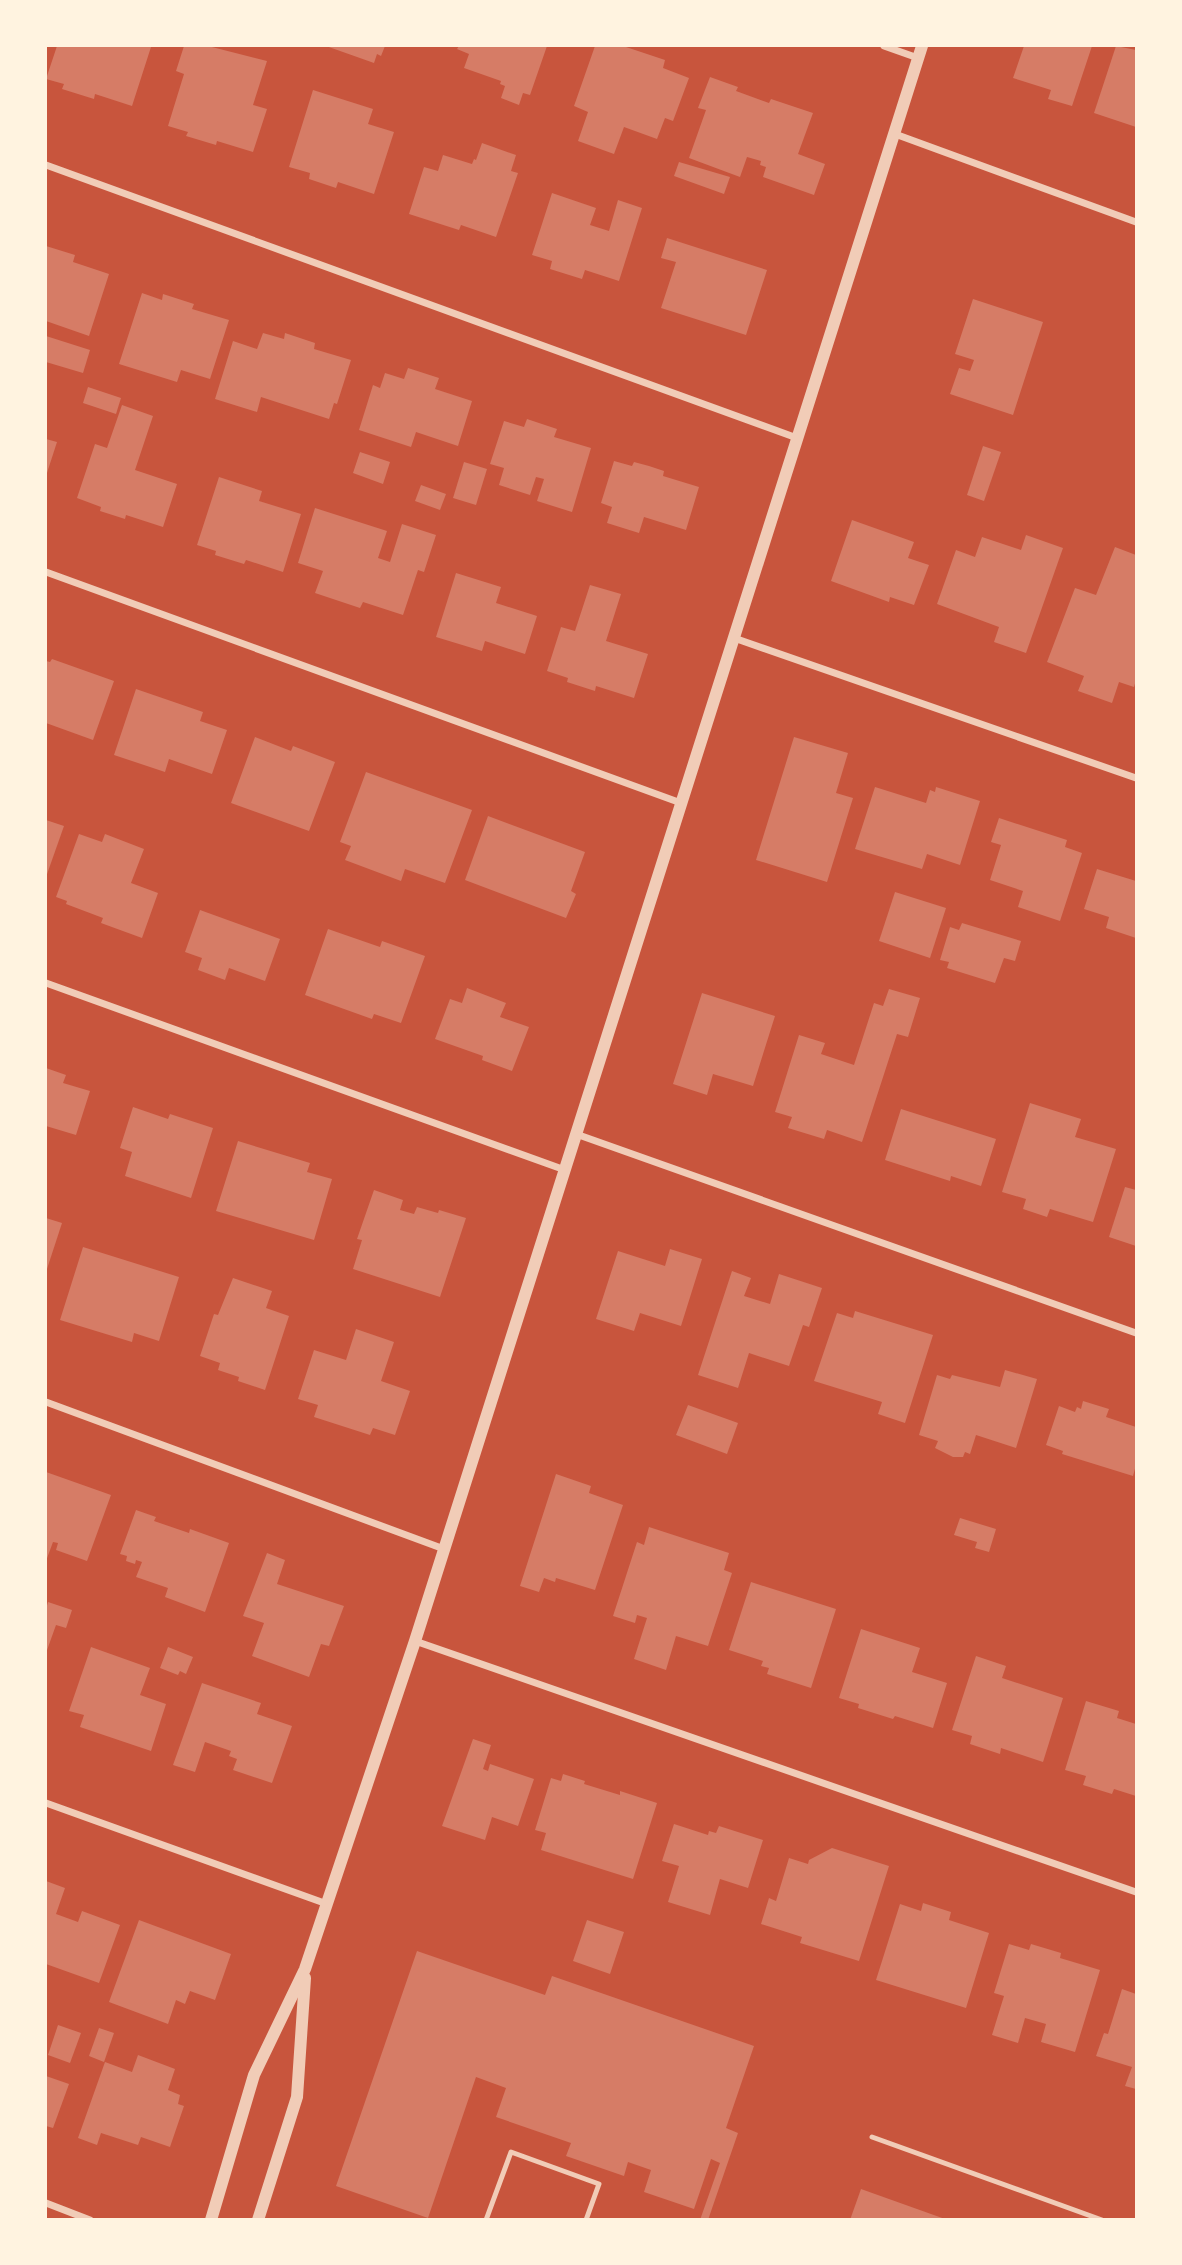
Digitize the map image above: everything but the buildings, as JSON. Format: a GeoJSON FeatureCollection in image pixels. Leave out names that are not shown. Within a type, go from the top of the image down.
{"type":"FeatureCollection","features":[{"type":"Feature","properties":{"kind":"street"},"geometry":{"type":"LineString","coordinates":[[211,2220],[254,2076],[305,1969],[415,1641],[895,134],[920,52],[884,46]]}},
{"type":"Feature","properties":{"kind":"street"},"geometry":{"type":"LineString","coordinates":[[895,134],[1136,222]]}},
{"type":"Feature","properties":{"kind":"street"},"geometry":{"type":"LineString","coordinates":[[46,165],[797,438]]}},
{"type":"Feature","properties":{"kind":"street"},"geometry":{"type":"LineString","coordinates":[[46,572],[681,803]]}},
{"type":"Feature","properties":{"kind":"street"},"geometry":{"type":"LineString","coordinates":[[734,638],[1136,778]]}},
{"type":"Feature","properties":{"kind":"street"},"geometry":{"type":"LineString","coordinates":[[46,983],[565,1170]]}},
{"type":"Feature","properties":{"kind":"street"},"geometry":{"type":"LineString","coordinates":[[576,1134],[1136,1333]]}},
{"type":"Feature","properties":{"kind":"street"},"geometry":{"type":"LineString","coordinates":[[46,1402],[444,1549]]}},
{"type":"Feature","properties":{"kind":"street"},"geometry":{"type":"LineString","coordinates":[[415,1641],[1136,1892]]}},
{"type":"Feature","properties":{"kind":"street"},"geometry":{"type":"LineString","coordinates":[[46,1803],[327,1904]]}},
{"type":"Feature","properties":{"kind":"street"},"geometry":{"type":"LineString","coordinates":[[258,2220],[297,2097],[305,1969]]}},
{"type":"Feature","properties":{"kind":"street"},"geometry":{"type":"LineString","coordinates":[[46,2203],[90,2220]]}},
{"type":"Feature","properties":{"kind":"lane"},"geometry":{"type":"LineString","coordinates":[[872,2137],[1102,2220]]}},
{"type":"Feature","properties":{"kind":"lane"},"geometry":{"type":"LineString","coordinates":[[486,2220],[511,2152],[599,2184],[586,2220]]}}]}
